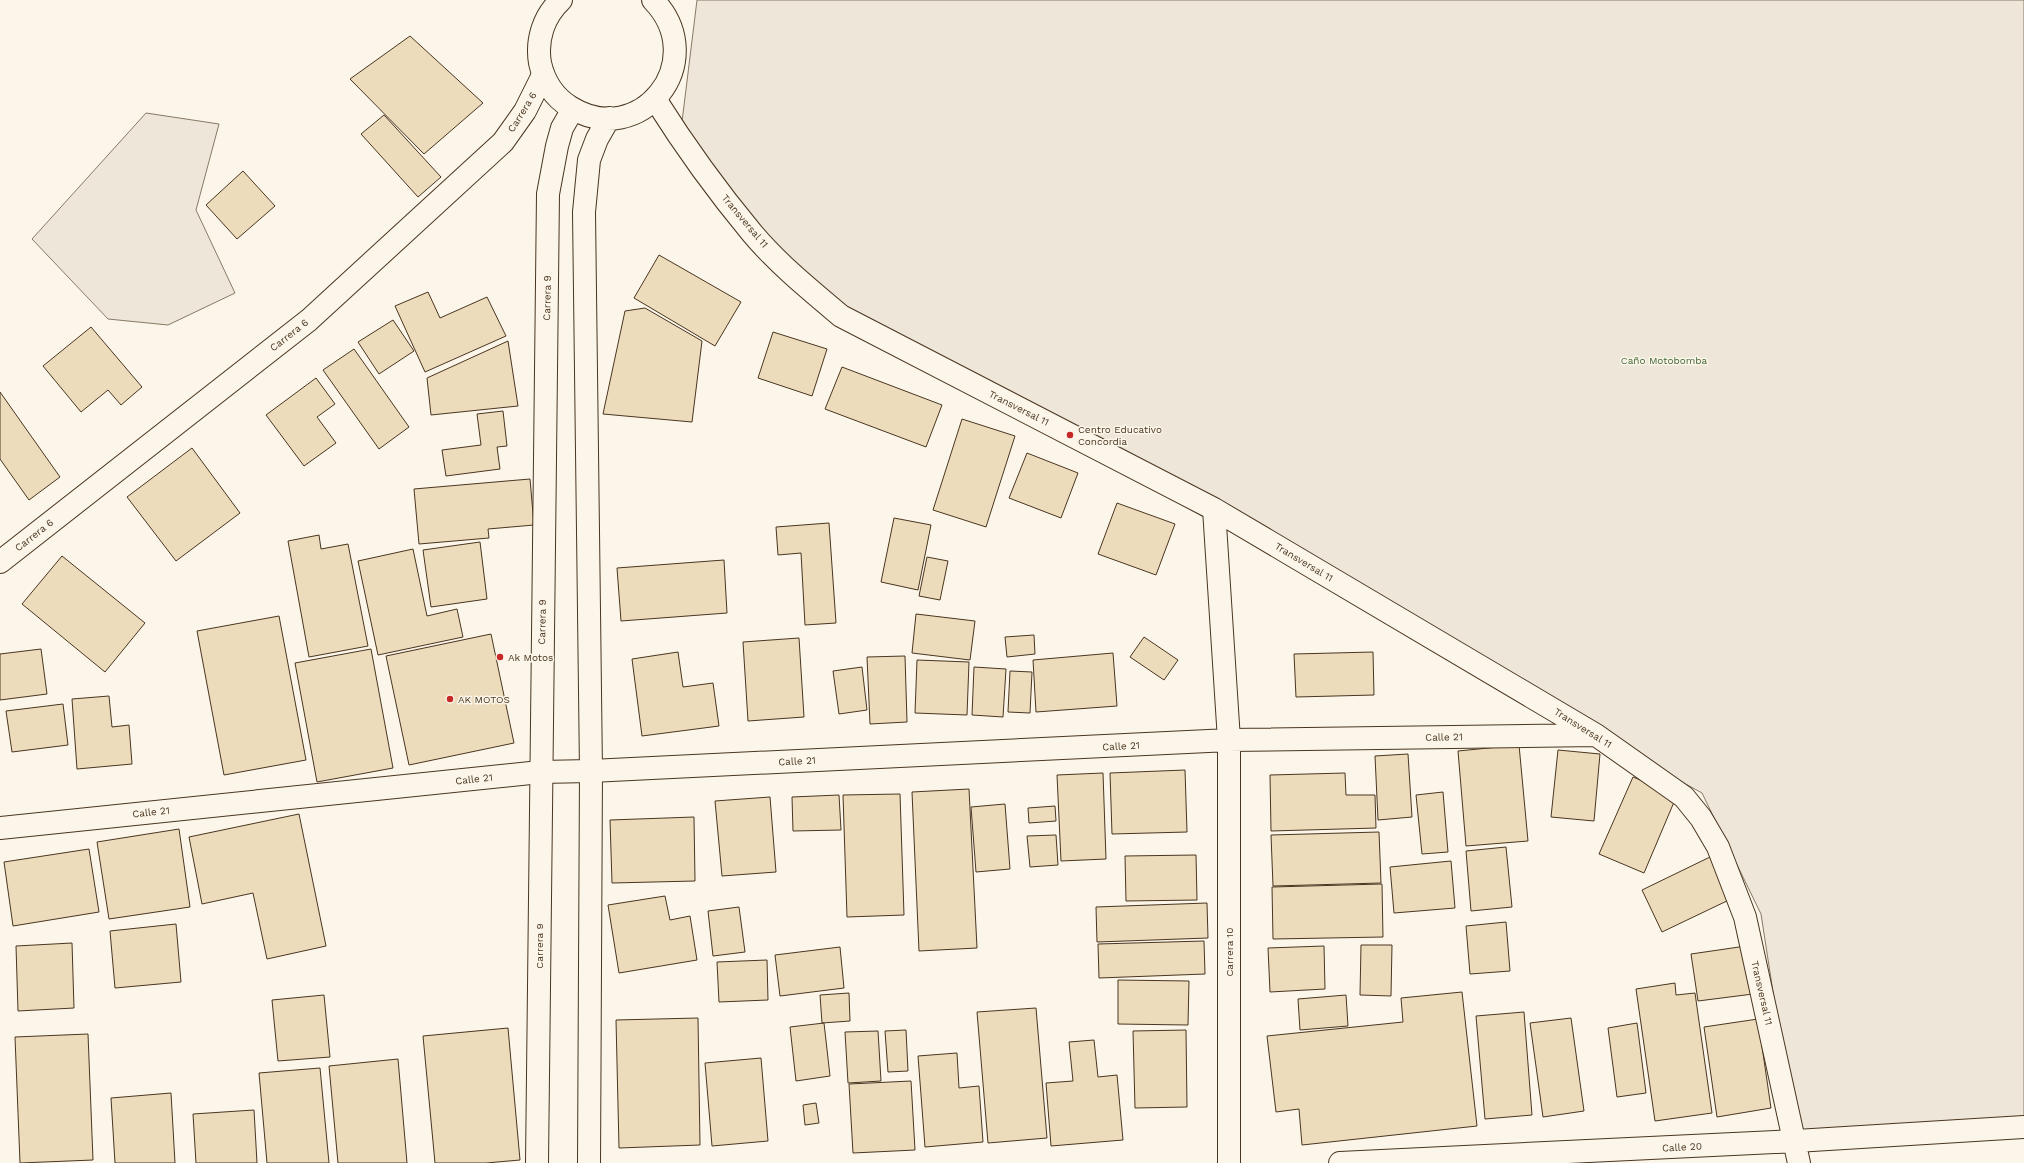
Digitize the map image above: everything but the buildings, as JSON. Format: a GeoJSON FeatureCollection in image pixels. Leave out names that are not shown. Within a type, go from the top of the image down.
{"type":"FeatureCollection","features":[{"type":"Feature","properties":{"kind":"street"},"geometry":{"type":"LineString","coordinates":[[558,2],[544,23],[541,33],[539,54],[544,75],[555,95],[573,109],[590,116],[609,118],[634,113],[655,99],[664,88],[670,76],[674,62],[675,48],[669,21],[653,0]]}},
{"type":"Feature","properties":{"kind":"street","name":"Carrera 6"},"geometry":{"type":"LineString","coordinates":[[0,562],[309,320],[503,142],[525,111],[544,75]]}},
{"type":"Feature","properties":{"kind":"street","name":"Transversal 11"},"geometry":{"type":"LineString","coordinates":[[655,99],[680,138],[752,233],[798,280],[841,316],[1214,508],[1596,735],[1684,797],[1701,818],[1718,847],[1745,917],[1796,1141],[1799,1163]]}},
{"type":"Feature","properties":{"kind":"street","name":"Carrera 9"},"geometry":{"type":"LineString","coordinates":[[537,1163],[540,772],[548,194],[562,128],[573,109]]}},
{"type":"Feature","properties":{"kind":"street"},"geometry":{"type":"LineString","coordinates":[[589,1163],[591,772],[584,212],[589,160],[597,139],[609,118]]}},
{"type":"Feature","properties":{"kind":"street","name":"Carrera 10"},"geometry":{"type":"LineString","coordinates":[[1214,508],[1229,740],[1229,1163]]}},
{"type":"Feature","properties":{"kind":"street","name":"Calle 21"},"geometry":{"type":"LineString","coordinates":[[0,828],[540,772],[591,772],[1229,740],[1596,735]]}},
{"type":"Feature","properties":{"kind":"street","name":"Calle 20"},"geometry":{"type":"LineString","coordinates":[[1340,1163],[1796,1141],[2024,1127]]}},
{"type":"Feature","properties":{"kind":"green space","name":"Caño Motobomba"},"geometry":{"type":"Polygon","coordinates":[[[697,0],[2024,0],[2024,1127],[1796,1141],[1761,914],[1702,793],[841,316],[680,138],[697,0]]]}},
{"type":"Feature","properties":{"kind":"green space"},"geometry":{"type":"Polygon","coordinates":[[[146,113],[219,124],[196,210],[235,293],[168,325],[108,319],[32,239],[146,113]]]}},
{"type":"Feature","properties":{"kind":"place","name":"Centro Educativo Concordia"},"geometry":{"type":"Point","coordinates":[1070,435]}},
{"type":"Feature","properties":{"kind":"place","name":"Ak Motos"},"geometry":{"type":"Point","coordinates":[500,657]}},
{"type":"Feature","properties":{"kind":"place","name":"AK MOTOS"},"geometry":{"type":"Point","coordinates":[450,699]}}]}
